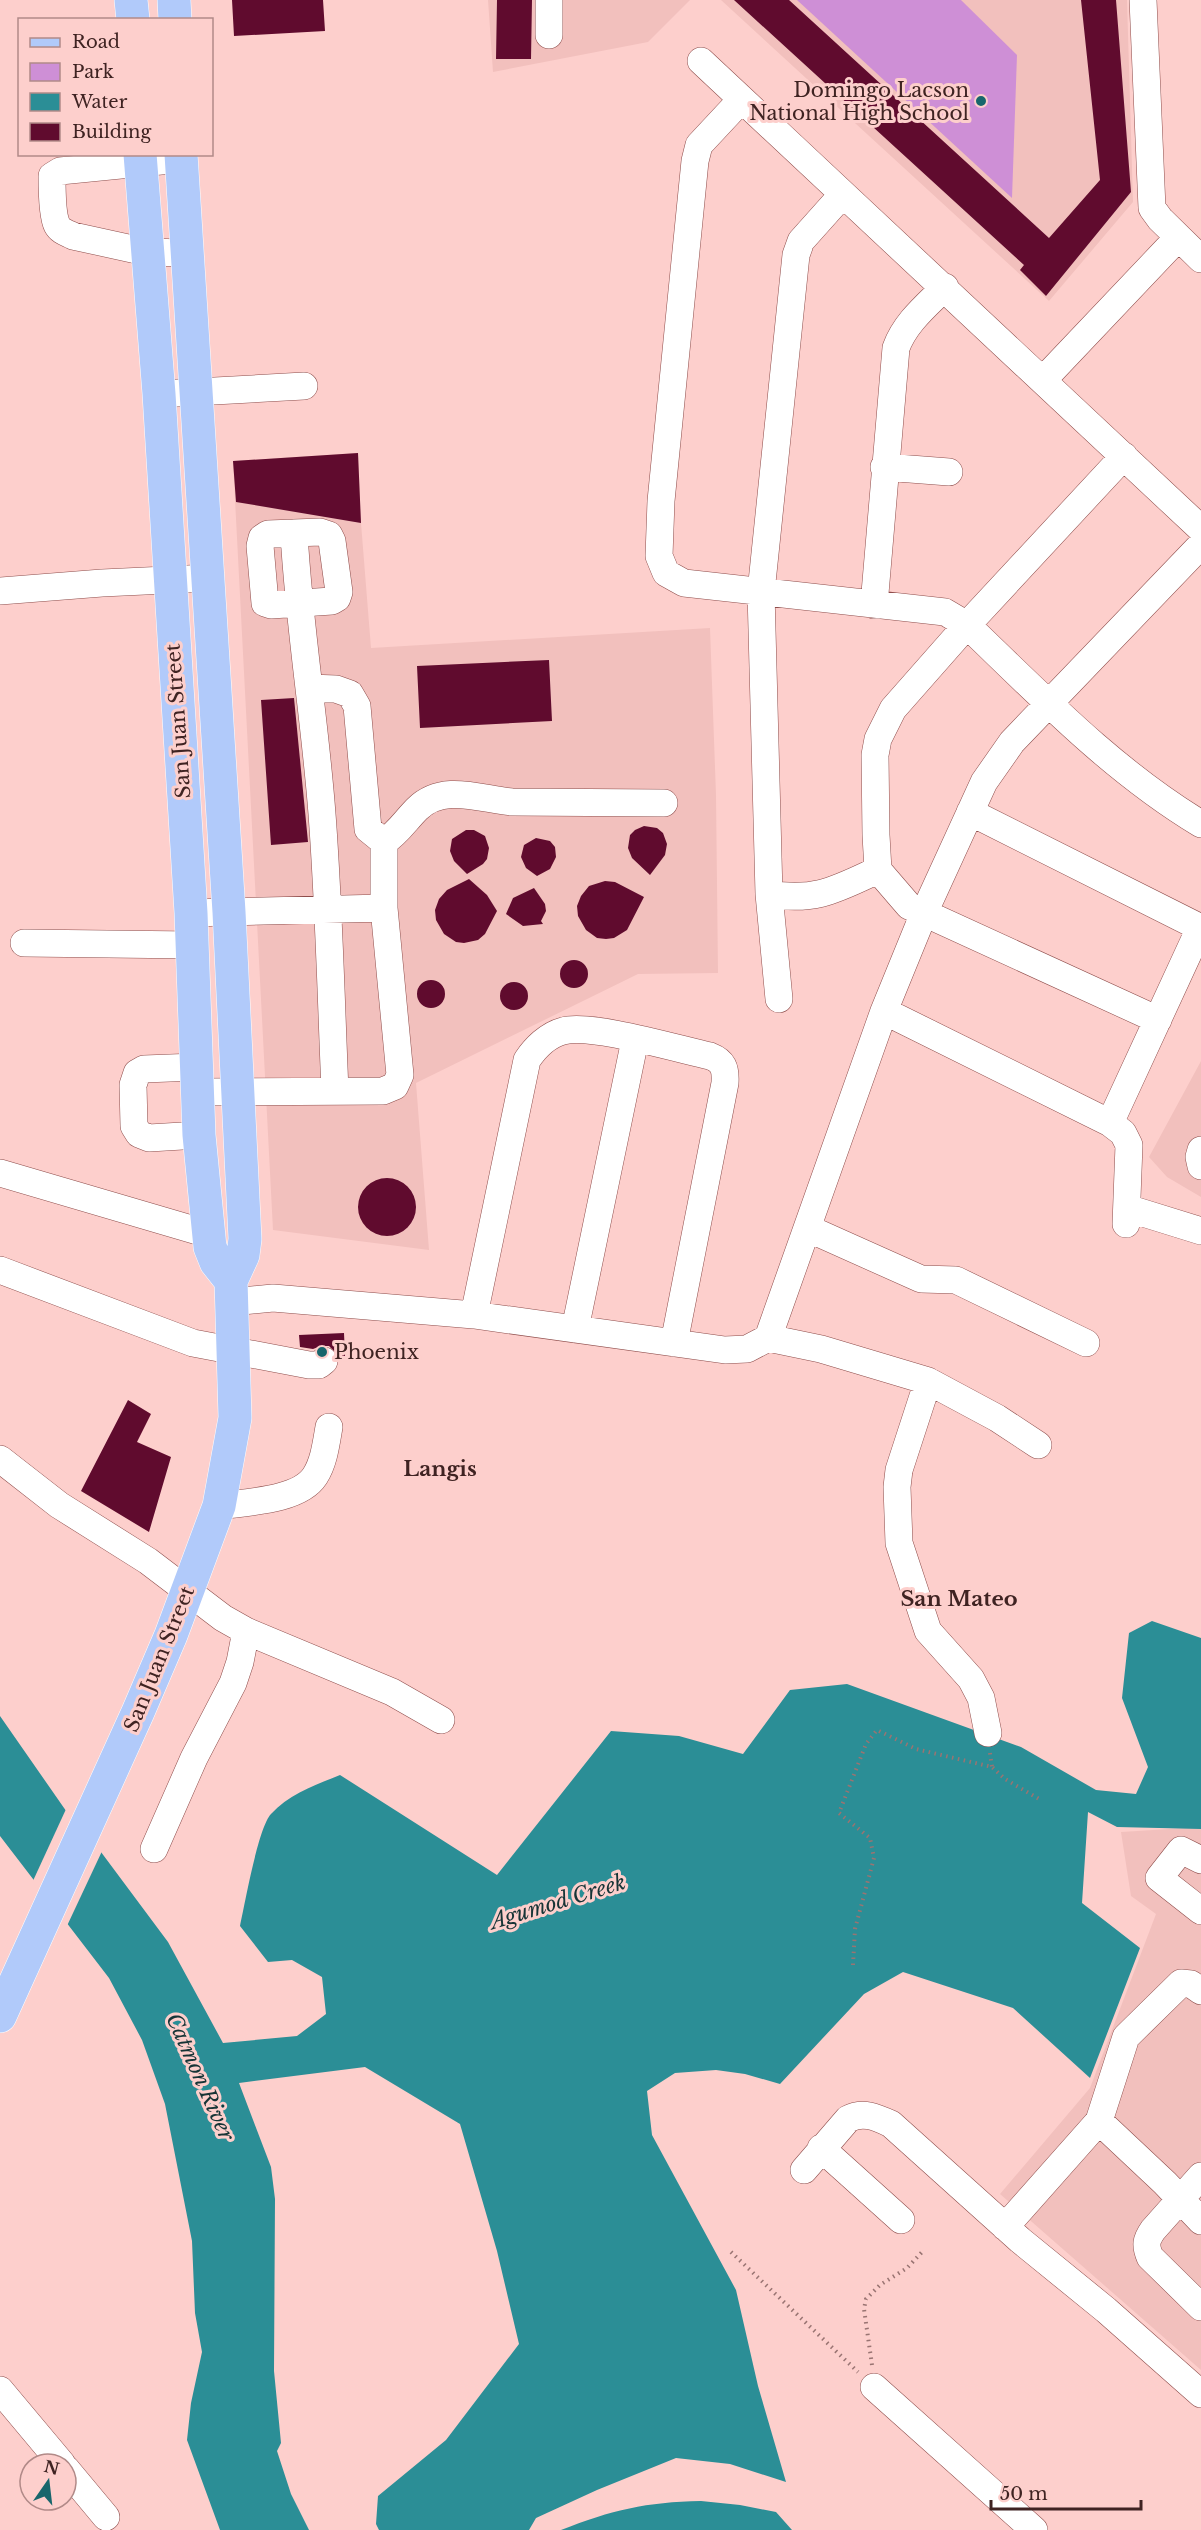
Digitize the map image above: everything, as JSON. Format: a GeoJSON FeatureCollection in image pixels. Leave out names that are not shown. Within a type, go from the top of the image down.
{"type":"FeatureCollection","features":[{"type":"Feature","properties":{"kind":"main road"},"geometry":{"type":"LineString","coordinates":[[131,0],[132,18]]}},
{"type":"Feature","properties":{"kind":"main road"},"geometry":{"type":"LineString","coordinates":[[174,0],[175,18]]}},
{"type":"Feature","properties":{"kind":"main road","name":"San Juan Street"},"geometry":{"type":"LineString","coordinates":[[5,2005],[171,1635],[219,1506],[235,1419],[232,1291],[243,1255],[245,1239],[239,1091],[209,578],[181,157]]}},
{"type":"Feature","properties":{"kind":"main road","name":"San Juan Street"},"geometry":{"type":"LineString","coordinates":[[140,158],[159,394],[191,913],[199,1135],[208,1234],[216,1262],[232,1291]]}},
{"type":"Feature","properties":{"kind":"street"},"geometry":{"type":"LineString","coordinates":[[549,0],[549,35]]}},
{"type":"Feature","properties":{"kind":"street"},"geometry":{"type":"LineString","coordinates":[[1143,0],[1152,208],[1160,219],[1201,259]]}},
{"type":"Feature","properties":{"kind":"street"},"geometry":{"type":"LineString","coordinates":[[701,61],[1201,529]]}},
{"type":"Feature","properties":{"kind":"street"},"geometry":{"type":"LineString","coordinates":[[741,100],[699,145],[695,161],[661,501],[659,556],[666,573],[684,583],[945,612],[968,624],[1049,703],[1134,780],[1201,824]]}},
{"type":"Feature","properties":{"kind":"street"},"geometry":{"type":"LineString","coordinates":[[181,157],[140,158],[60,171],[52,176],[52,186],[56,224],[62,231],[73,236],[146,252],[186,253]]}},
{"type":"Feature","properties":{"kind":"street"},"geometry":{"type":"LineString","coordinates":[[779,999],[769,894],[761,592],[796,255],[801,241],[843,194]]}},
{"type":"Feature","properties":{"kind":"street"},"geometry":{"type":"LineString","coordinates":[[1043,380],[1172,244]]}},
{"type":"Feature","properties":{"kind":"street"},"geometry":{"type":"LineString","coordinates":[[874,605],[884,467],[896,348],[901,334],[945,287]]}},
{"type":"Feature","properties":{"kind":"street"},"geometry":{"type":"LineString","coordinates":[[159,394],[304,386]]}},
{"type":"Feature","properties":{"kind":"street"},"geometry":{"type":"LineString","coordinates":[[1124,456],[968,624],[893,709],[878,739],[875,755],[878,870],[909,906],[1158,1020]]}},
{"type":"Feature","properties":{"kind":"street"},"geometry":{"type":"LineString","coordinates":[[884,467],[949,472]]}},
{"type":"Feature","properties":{"kind":"street"},"geometry":{"type":"LineString","coordinates":[[320,532],[329,535],[332,541],[339,592],[337,598],[332,601],[298,603],[271,605],[265,603],[260,546],[262,538],[268,534],[320,532]]}},
{"type":"Feature","properties":{"kind":"street"},"geometry":{"type":"LineString","coordinates":[[232,1291],[273,1298],[474,1315],[737,1351],[756,1345],[768,1338],[884,1011],[924,913],[996,761],[1201,545]]}},
{"type":"Feature","properties":{"kind":"street"},"geometry":{"type":"LineString","coordinates":[[0,591],[209,578]]}},
{"type":"Feature","properties":{"kind":"street"},"geometry":{"type":"LineString","coordinates":[[298,603],[322,814],[335,1091]]}},
{"type":"Feature","properties":{"kind":"street"},"geometry":{"type":"LineString","coordinates":[[199,1135],[149,1138],[139,1134],[134,1126],[133,1085],[137,1073],[144,1069],[196,1079],[239,1091],[383,1091],[395,1086],[400,1075],[384,908],[384,843],[368,829],[357,706],[350,694],[336,689],[309,688]]}},
{"type":"Feature","properties":{"kind":"street"},"geometry":{"type":"LineString","coordinates":[[384,843],[404,826],[428,799],[439,795],[474,795],[494,801],[512,802],[664,803]]}},
{"type":"Feature","properties":{"kind":"street"},"geometry":{"type":"LineString","coordinates":[[970,812],[1201,928],[1110,1123]]}},
{"type":"Feature","properties":{"kind":"street"},"geometry":{"type":"LineString","coordinates":[[769,894],[794,898],[819,896],[878,870]]}},
{"type":"Feature","properties":{"kind":"street"},"geometry":{"type":"LineString","coordinates":[[191,913],[384,908]]}},
{"type":"Feature","properties":{"kind":"street"},"geometry":{"type":"LineString","coordinates":[[24,943],[192,945]]}},
{"type":"Feature","properties":{"kind":"street"},"geometry":{"type":"LineString","coordinates":[[884,1011],[1110,1123],[1123,1133],[1129,1145],[1126,1216],[1201,1231]]}},
{"type":"Feature","properties":{"kind":"street"},"geometry":{"type":"LineString","coordinates":[[474,1315],[527,1060],[533,1050],[562,1031],[579,1029],[598,1031],[710,1056],[719,1060],[724,1066],[725,1074],[674,1343]]}},
{"type":"Feature","properties":{"kind":"street"},"geometry":{"type":"LineString","coordinates":[[575,1329],[635,1040]]}},
{"type":"Feature","properties":{"kind":"street"},"geometry":{"type":"LineString","coordinates":[[1201,1150],[1199,1157],[1201,1166]]}},
{"type":"Feature","properties":{"kind":"street"},"geometry":{"type":"LineString","coordinates":[[0,1173],[208,1234]]}},
{"type":"Feature","properties":{"kind":"street"},"geometry":{"type":"LineString","coordinates":[[807,1228],[921,1279],[957,1280],[1086,1343]]}},
{"type":"Feature","properties":{"kind":"street"},"geometry":{"type":"LineString","coordinates":[[0,1270],[193,1343],[309,1365],[319,1365],[324,1361]]}},
{"type":"Feature","properties":{"kind":"street"},"geometry":{"type":"LineString","coordinates":[[768,1338],[821,1349],[928,1381],[997,1418],[1038,1445]]}},
{"type":"Feature","properties":{"kind":"street"},"geometry":{"type":"LineString","coordinates":[[928,1381],[899,1470],[897,1487],[899,1543],[928,1630],[971,1679],[981,1698],[989,1742]]}},
{"type":"Feature","properties":{"kind":"street"},"geometry":{"type":"LineString","coordinates":[[219,1506],[284,1496],[314,1478],[323,1458],[329,1427]]}},
{"type":"Feature","properties":{"kind":"street"},"geometry":{"type":"LineString","coordinates":[[0,1459],[59,1505],[148,1561],[223,1618],[246,1631],[392,1692],[441,1720]]}},
{"type":"Feature","properties":{"kind":"street"},"geometry":{"type":"LineString","coordinates":[[154,1849],[194,1758],[233,1683],[246,1631]]}},
{"type":"Feature","properties":{"kind":"street"},"geometry":{"type":"LineString","coordinates":[[1201,1860],[1181,1850],[1159,1875],[1160,1881],[1201,1911]]}},
{"type":"Feature","properties":{"kind":"street"},"geometry":{"type":"LineString","coordinates":[[1005,2227],[1099,2121],[1126,2037],[1181,1983],[1191,1984],[1201,1991]]}},
{"type":"Feature","properties":{"kind":"street"},"geometry":{"type":"LineString","coordinates":[[804,2170],[821,2148],[848,2119],[855,2115],[877,2117],[891,2124],[1005,2227],[1106,2310],[1201,2394]]}},
{"type":"Feature","properties":{"kind":"street"},"geometry":{"type":"LineString","coordinates":[[1099,2121],[1201,2221]]}},
{"type":"Feature","properties":{"kind":"street"},"geometry":{"type":"LineString","coordinates":[[821,2148],[900,2220]]}},
{"type":"Feature","properties":{"kind":"street"},"geometry":{"type":"LineString","coordinates":[[1201,2176],[1153,2229],[1147,2238],[1146,2247],[1150,2257],[1201,2307]]}},
{"type":"Feature","properties":{"kind":"street"},"geometry":{"type":"LineString","coordinates":[[874,2387],[1034,2530]]}},
{"type":"Feature","properties":{"kind":"street"},"geometry":{"type":"LineString","coordinates":[[0,2390],[52,2452]]}},
{"type":"Feature","properties":{"kind":"street"},"geometry":{"type":"LineString","coordinates":[[78,2483],[106,2517]]}},
{"type":"Feature","properties":{"kind":"path"},"geometry":{"type":"LineString","coordinates":[[853,1965],[855,1929],[874,1858],[870,1838],[839,1813],[866,1744],[877,1730],[916,1749],[992,1767],[1005,1779],[1039,1799]]}},
{"type":"Feature","properties":{"kind":"path"},"geometry":{"type":"LineString","coordinates":[[989,1742],[992,1767]]}},
{"type":"Feature","properties":{"kind":"path"},"geometry":{"type":"LineString","coordinates":[[874,2387],[864,2309],[866,2299],[880,2285],[907,2268],[923,2251]]}},
{"type":"Feature","properties":{"kind":"path"},"geometry":{"type":"LineString","coordinates":[[731,2252],[874,2387]]}},
{"type":"Feature","properties":{"kind":"shaded area"},"geometry":{"type":"Polygon","coordinates":[[[488,0],[690,0],[648,42],[493,72],[488,0]]]}},
{"type":"Feature","properties":{"kind":"shaded area","name":"Domingo Lacson National High School"},"geometry":{"type":"Polygon","coordinates":[[[721,0],[1127,0],[1133,202],[1049,301],[721,0]]]}},
{"type":"Feature","properties":{"kind":"shaded area"},"geometry":{"type":"Polygon","coordinates":[[[358,453],[371,648],[710,628],[716,795],[718,973],[638,974],[416,1083],[429,1250],[273,1230],[233,461],[358,453]]]}},
{"type":"Feature","properties":{"kind":"shaded area"},"geometry":{"type":"Polygon","coordinates":[[[1201,1061],[1201,1197],[1167,1177],[1149,1157],[1201,1061]]]}},
{"type":"Feature","properties":{"kind":"shaded area"},"geometry":{"type":"Polygon","coordinates":[[[1201,1827],[1201,2370],[1000,2194],[1090,2088],[1156,1914],[1131,1896],[1121,1832],[1201,1827]]]}},
{"type":"Feature","properties":{"kind":"green space"},"geometry":{"type":"Polygon","coordinates":[[[797,0],[961,0],[1017,55],[1012,198],[797,0]]]}},
{"type":"Feature","properties":{"kind":"water"},"geometry":{"type":"Polygon","coordinates":[[[1152,1621],[1201,1638],[1201,1829],[1117,1827],[1088,1812],[1082,1903],[1140,1948],[1090,2078],[1013,2008],[903,1972],[864,1994],[780,2084],[745,2074],[716,2070],[675,2073],[647,2091],[652,2135],[736,2290],[758,2386],[786,2482],[730,2464],[676,2458],[536,2518],[529,2530],[379,2530],[376,2524],[378,2496],[446,2440],[519,2344],[497,2251],[460,2124],[365,2067],[239,2083],[271,2167],[275,2199],[274,2371],[281,2443],[277,2451],[291,2494],[309,2530],[220,2530],[187,2440],[191,2403],[202,2352],[195,2313],[192,2241],[165,2104],[142,2040],[109,1978],[0,1836],[0,1716],[71,1818],[101,1852],[168,1942],[223,2043],[297,2036],[326,2014],[322,1977],[292,1960],[268,1962],[240,1926],[261,1834],[266,1822],[278,1807],[312,1786],[340,1775],[497,1875],[611,1731],[679,1736],[743,1754],[790,1690],[847,1684],[1021,1747],[1096,1790],[1136,1794],[1148,1767],[1122,1698],[1129,1633],[1152,1621]]]}},
{"type":"Feature","properties":{"kind":"water"},"geometry":{"type":"Polygon","coordinates":[[[701,2501],[776,2512],[792,2530],[561,2530],[630,2508],[701,2501]]]}},
{"type":"Feature","properties":{"kind":"pier"},"geometry":{"type":"Polygon","coordinates":[[[67,1807],[103,1849],[66,1928],[32,1883],[67,1807]]]}},
{"type":"Feature","properties":{"kind":"building"},"geometry":{"type":"Polygon","coordinates":[[[232,0],[323,0],[325,31],[234,36],[232,0]]]}},
{"type":"Feature","properties":{"kind":"building"},"geometry":{"type":"Polygon","coordinates":[[[497,0],[532,0],[531,59],[496,59],[497,0]]]}},
{"type":"Feature","properties":{"kind":"building"},"geometry":{"type":"Polygon","coordinates":[[[734,0],[789,0],[1049,238],[1100,180],[1081,0],[1116,0],[1131,192],[1046,296],[1020,270],[1024,265],[734,0]]]}},
{"type":"Feature","properties":{"kind":"building"},"geometry":{"type":"Polygon","coordinates":[[[358,453],[361,523],[236,502],[233,461],[358,453]]]}},
{"type":"Feature","properties":{"kind":"building"},"geometry":{"type":"Polygon","coordinates":[[[549,660],[552,721],[420,728],[417,666],[549,660]]]}},
{"type":"Feature","properties":{"kind":"building"},"geometry":{"type":"Polygon","coordinates":[[[294,698],[308,842],[271,845],[261,700],[294,698]]]}},
{"type":"Feature","properties":{"kind":"building"},"geometry":{"type":"Polygon","coordinates":[[[644,826],[657,828],[663,833],[667,844],[665,855],[650,875],[632,858],[628,848],[630,835],[644,826]]]}},
{"type":"Feature","properties":{"kind":"building"},"geometry":{"type":"Polygon","coordinates":[[[466,830],[474,830],[485,836],[489,848],[487,859],[483,864],[467,874],[454,861],[450,851],[452,839],[466,830]]]}},
{"type":"Feature","properties":{"kind":"building"},"geometry":{"type":"Polygon","coordinates":[[[536,838],[550,841],[555,847],[556,857],[550,869],[537,876],[526,868],[521,857],[524,845],[536,838]]]}},
{"type":"Feature","properties":{"kind":"building"},"geometry":{"type":"Polygon","coordinates":[[[469,879],[487,895],[497,911],[485,934],[478,940],[456,942],[444,934],[436,920],[435,910],[439,899],[447,890],[469,879]]]}},
{"type":"Feature","properties":{"kind":"building"},"geometry":{"type":"Polygon","coordinates":[[[605,881],[615,882],[644,897],[627,930],[614,938],[606,939],[597,938],[586,930],[578,916],[577,906],[589,886],[605,881]]]}},
{"type":"Feature","properties":{"kind":"building"},"geometry":{"type":"Polygon","coordinates":[[[534,888],[545,904],[546,911],[541,921],[543,924],[523,926],[506,914],[513,898],[534,888]]]}},
{"type":"Feature","properties":{"kind":"building"},"geometry":{"type":"Polygon","coordinates":[[[574,960],[584,964],[588,974],[584,984],[574,988],[564,984],[560,974],[564,964],[574,960]]]}},
{"type":"Feature","properties":{"kind":"building"},"geometry":{"type":"Polygon","coordinates":[[[431,980],[441,984],[445,994],[441,1004],[431,1008],[421,1004],[417,994],[421,984],[431,980]]]}},
{"type":"Feature","properties":{"kind":"building"},"geometry":{"type":"Polygon","coordinates":[[[514,982],[524,986],[528,996],[524,1006],[514,1010],[504,1006],[500,996],[504,986],[514,982]]]}},
{"type":"Feature","properties":{"kind":"building"},"geometry":{"type":"Polygon","coordinates":[[[387,1178],[398,1180],[411,1191],[416,1207],[414,1218],[403,1231],[387,1236],[376,1234],[363,1223],[358,1207],[360,1196],[371,1183],[387,1178]]]}},
{"type":"Feature","properties":{"kind":"building"},"geometry":{"type":"Polygon","coordinates":[[[344,1333],[345,1356],[339,1356],[329,1346],[313,1349],[300,1347],[299,1335],[344,1333]]]}},
{"type":"Feature","properties":{"kind":"building"},"geometry":{"type":"Polygon","coordinates":[[[128,1400],[151,1414],[137,1442],[171,1457],[149,1532],[81,1491],[128,1400]]]}},
{"type":"Feature","properties":{"kind":"place","name":"Domingo Lacson National High School"},"geometry":{"type":"Point","coordinates":[981,101]}},
{"type":"Feature","properties":{"kind":"place","name":"Phoenix"},"geometry":{"type":"Point","coordinates":[322,1352]}},
{"type":"Feature","properties":{"kind":"district","name":"Langis"},"geometry":{"type":"Point","coordinates":[440,1469]}},
{"type":"Feature","properties":{"kind":"district","name":"San Mateo"},"geometry":{"type":"Point","coordinates":[959,1599]}},
{"type":"Feature","properties":{"kind":"water label","name":"Agumod Creek"},"geometry":{"type":"Point","coordinates":[558,1902]}},
{"type":"Feature","properties":{"kind":"water label","name":"Catmon River"},"geometry":{"type":"Point","coordinates":[200,2077]}}]}
